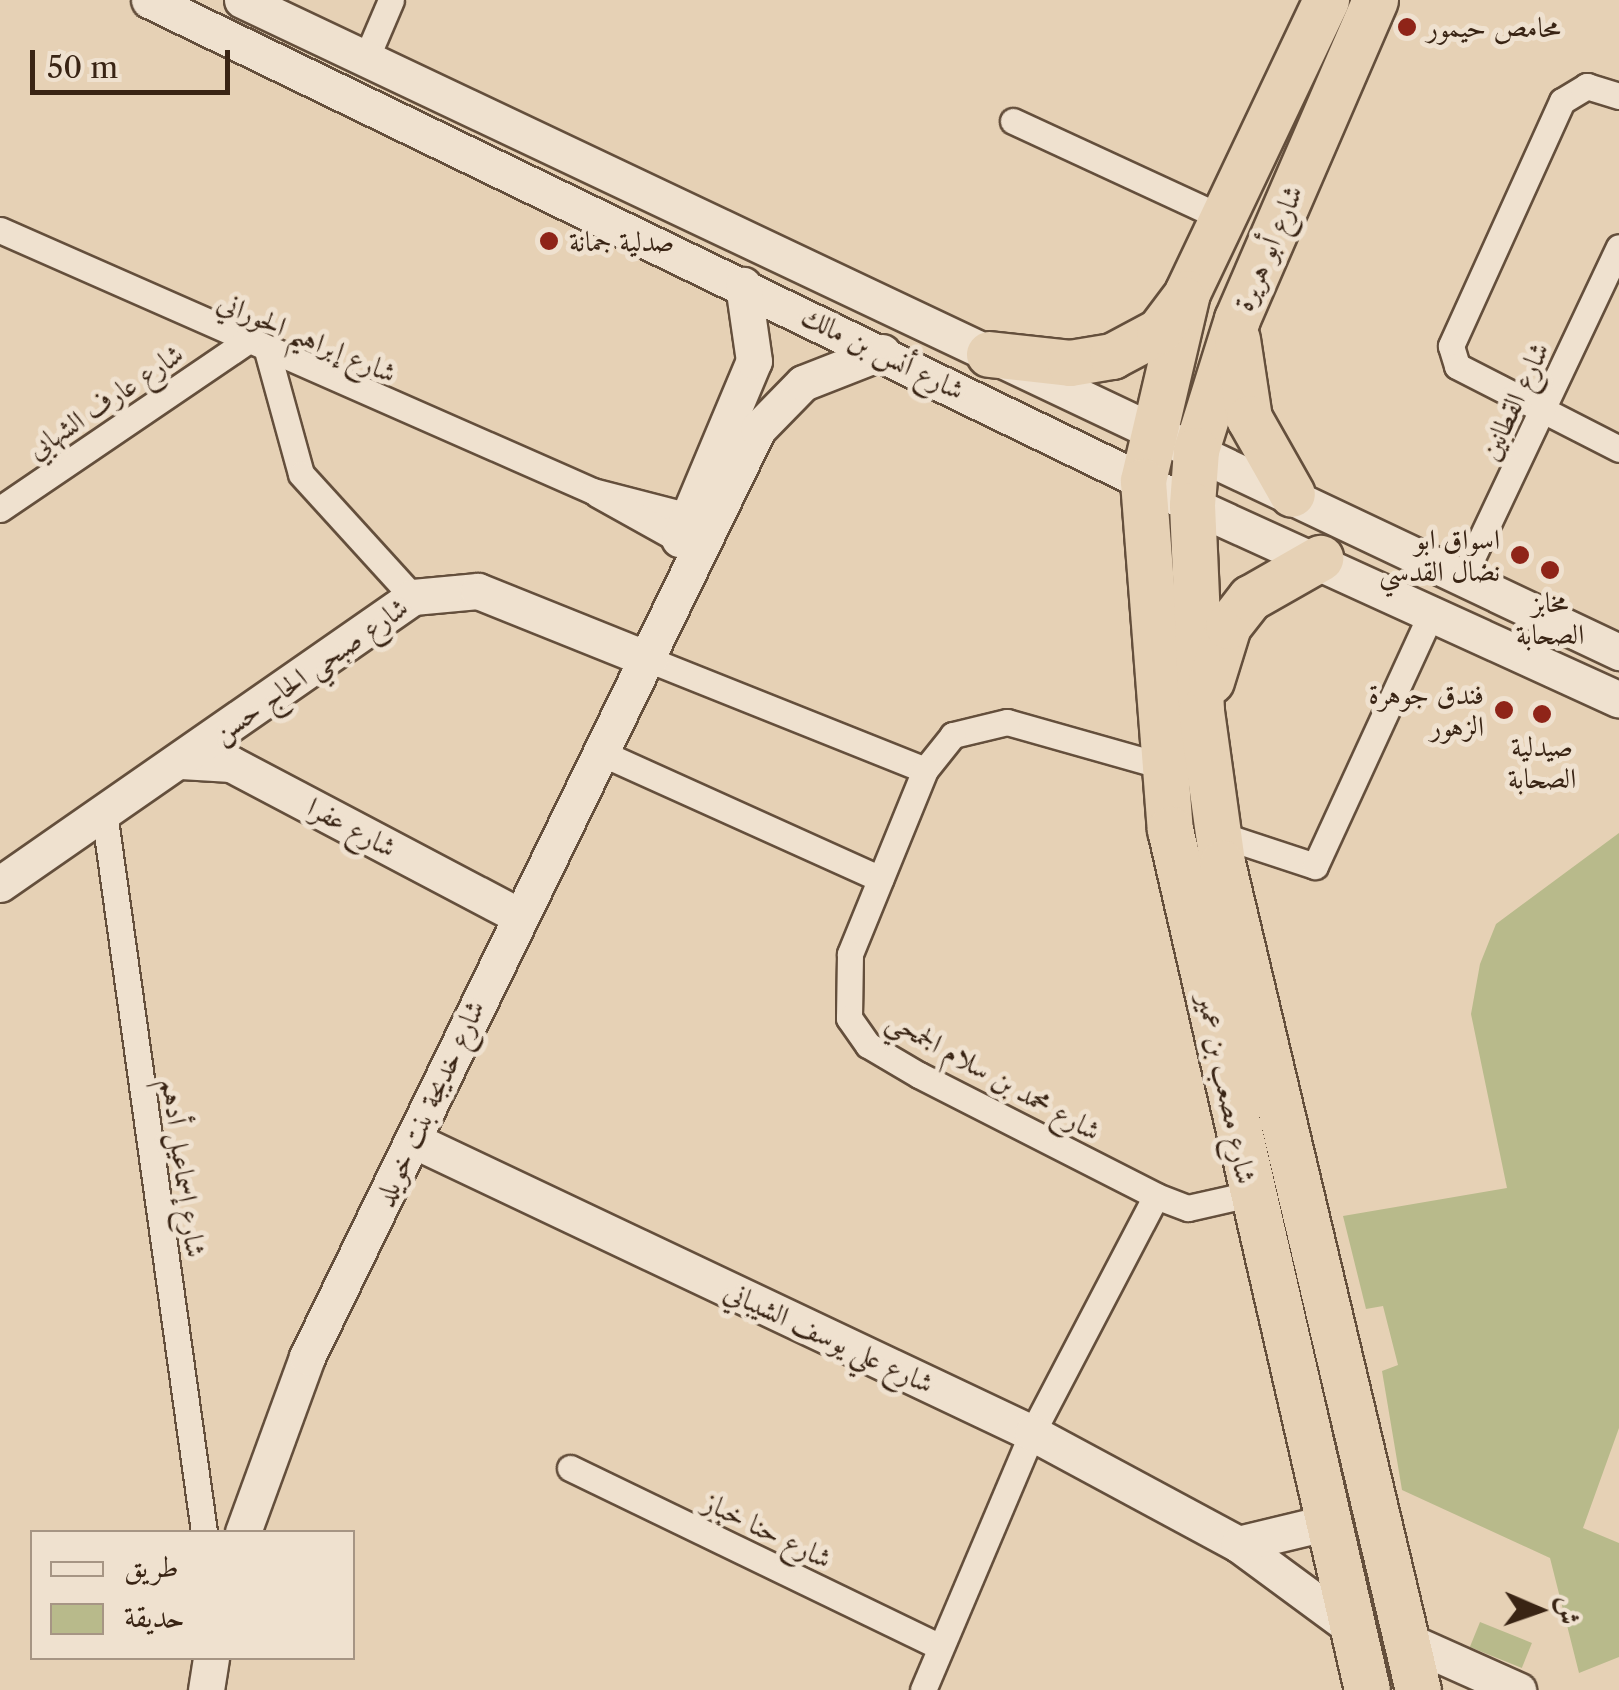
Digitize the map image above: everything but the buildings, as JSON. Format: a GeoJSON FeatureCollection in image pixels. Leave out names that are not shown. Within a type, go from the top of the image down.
{"type":"FeatureCollection","features":[{"type":"Feature","properties":{"kind":"highway","name":"شارع أبو هريرة"},"geometry":{"type":"LineString","coordinates":[[1142,481],[1187,294],[1326,0]]}},
{"type":"Feature","properties":{"kind":"highway","name":"شارع أبو هريرة"},"geometry":{"type":"LineString","coordinates":[[1192,506],[1196,450],[1237,320],[1375,0]]}},
{"type":"Feature","properties":{"kind":"highway"},"geometry":{"type":"LineString","coordinates":[[988,354],[1070,363],[1137,349],[1187,294]]}},
{"type":"Feature","properties":{"kind":"highway"},"geometry":{"type":"LineString","coordinates":[[1237,320],[1237,378],[1249,418],[1292,494]]}},
{"type":"Feature","properties":{"kind":"highway","name":"شارع مصعب بن عمير"},"geometry":{"type":"LineString","coordinates":[[1142,481],[1159,764],[1250,1194],[1366,1690]]}},
{"type":"Feature","properties":{"kind":"highway","name":"شارع مصعب بن عمير"},"geometry":{"type":"LineString","coordinates":[[1192,506],[1202,711],[1218,834],[1418,1690]]}},
{"type":"Feature","properties":{"kind":"highway"},"geometry":{"type":"LineString","coordinates":[[1202,711],[1239,612],[1320,558]]}},
{"type":"Feature","properties":{"kind":"street","name":"شارع أنس بن مالك"},"geometry":{"type":"LineString","coordinates":[[149,0],[882,352],[1192,506],[1320,558],[1619,700]]}},
{"type":"Feature","properties":{"kind":"street","name":"شارع أنس بن مالك"},"geometry":{"type":"LineString","coordinates":[[242,0],[1619,652]]}},
{"type":"Feature","properties":{"kind":"street"},"geometry":{"type":"LineString","coordinates":[[365,61],[391,0]]}},
{"type":"Feature","properties":{"kind":"street"},"geometry":{"type":"LineString","coordinates":[[1619,96],[1588,86],[1562,101],[1451,332],[1456,366],[1619,448]]}},
{"type":"Feature","properties":{"kind":"street"},"geometry":{"type":"LineString","coordinates":[[1013,120],[1223,218]]}},
{"type":"Feature","properties":{"kind":"street","name":"شارع إبراهيم الحوراني"},"geometry":{"type":"LineString","coordinates":[[0,230],[268,354],[695,532]]}},
{"type":"Feature","properties":{"kind":"street","name":"شارع القطانين"},"geometry":{"type":"LineString","coordinates":[[1462,579],[1619,247]]}},
{"type":"Feature","properties":{"kind":"street","name":"شارع خديجة بنت خويلد"},"geometry":{"type":"LineString","coordinates":[[244,1530],[308,1358],[638,664],[695,532],[754,361],[743,285]]}},
{"type":"Feature","properties":{"kind":"street","name":"شارع عارف الشهابي"},"geometry":{"type":"LineString","coordinates":[[0,509],[244,343]]}},
{"type":"Feature","properties":{"kind":"street","name":"شارع خديجة بنت خويلد"},"geometry":{"type":"LineString","coordinates":[[695,532],[784,395],[882,352]]}},
{"type":"Feature","properties":{"kind":"street"},"geometry":{"type":"LineString","coordinates":[[268,354],[302,474],[413,598]]}},
{"type":"Feature","properties":{"kind":"street","name":"شارع صبحي الحاج حسن"},"geometry":{"type":"LineString","coordinates":[[0,884],[413,598],[478,591],[638,664]]}},
{"type":"Feature","properties":{"kind":"street"},"geometry":{"type":"LineString","coordinates":[[1218,834],[1315,866],[1433,610]]}},
{"type":"Feature","properties":{"kind":"street"},"geometry":{"type":"LineString","coordinates":[[638,664],[925,770]]}},
{"type":"Feature","properties":{"kind":"street","name":"شارع محمد بن سلام الجمحي"},"geometry":{"type":"LineString","coordinates":[[1159,764],[1007,722],[953,735],[925,770],[880,879],[845,984],[849,1018],[868,1044],[1156,1196],[1188,1208],[1250,1194]]}},
{"type":"Feature","properties":{"kind":"street"},"geometry":{"type":"LineString","coordinates":[[597,751],[880,879]]}},
{"type":"Feature","properties":{"kind":"street","name":"شارع عفرا"},"geometry":{"type":"LineString","coordinates":[[181,761],[230,764],[517,916]]}},
{"type":"Feature","properties":{"kind":"street","name":"شارع إسماعيل أدهم"},"geometry":{"type":"LineString","coordinates":[[104,812],[204,1530]]}},
{"type":"Feature","properties":{"kind":"street","name":"شارع علي يوسف الشيباني"},"geometry":{"type":"LineString","coordinates":[[414,1140],[1032,1433],[1238,1544],[1352,1628]]}},
{"type":"Feature","properties":{"kind":"street"},"geometry":{"type":"LineString","coordinates":[[922,1690],[1032,1433],[1156,1196]]}},
{"type":"Feature","properties":{"kind":"street","name":"شارع حنا خباز"},"geometry":{"type":"LineString","coordinates":[[570,1468],[940,1647]]}},
{"type":"Feature","properties":{"kind":"street"},"geometry":{"type":"LineString","coordinates":[[1238,1544],[1329,1522]]}},
{"type":"Feature","properties":{"kind":"street"},"geometry":{"type":"LineString","coordinates":[[1406,1640],[1518,1690]]}},
{"type":"Feature","properties":{"kind":"street"},"geometry":{"type":"LineString","coordinates":[[206,1690],[211,1660]]}},
{"type":"Feature","properties":{"kind":"green space"},"geometry":{"type":"Polygon","coordinates":[[[1619,833],[1619,1428],[1583,1528],[1619,1543],[1619,1657],[1579,1673],[1550,1558],[1402,1490],[1382,1371],[1398,1365],[1383,1306],[1366,1309],[1343,1216],[1507,1188],[1471,1014],[1480,964],[1496,924],[1619,833]]]}},
{"type":"Feature","properties":{"kind":"green space"},"geometry":{"type":"Polygon","coordinates":[[[1480,1622],[1532,1643],[1522,1668],[1470,1647],[1480,1622]]]}},
{"type":"Feature","properties":{"kind":"place","name":"محامص حيمور"},"geometry":{"type":"Point","coordinates":[1407,27]}},
{"type":"Feature","properties":{"kind":"place","name":"صدلية جمانة"},"geometry":{"type":"Point","coordinates":[549,241]}},
{"type":"Feature","properties":{"kind":"place","name":"اسواق ابو نضال القدسي"},"geometry":{"type":"Point","coordinates":[1520,555]}},
{"type":"Feature","properties":{"kind":"place","name":"مخابز الصحابة"},"geometry":{"type":"Point","coordinates":[1550,570]}},
{"type":"Feature","properties":{"kind":"place","name":"فندق جوهرة الزهور"},"geometry":{"type":"Point","coordinates":[1504,710]}},
{"type":"Feature","properties":{"kind":"place","name":"صيدلية الصحابة"},"geometry":{"type":"Point","coordinates":[1542,714]}}]}
